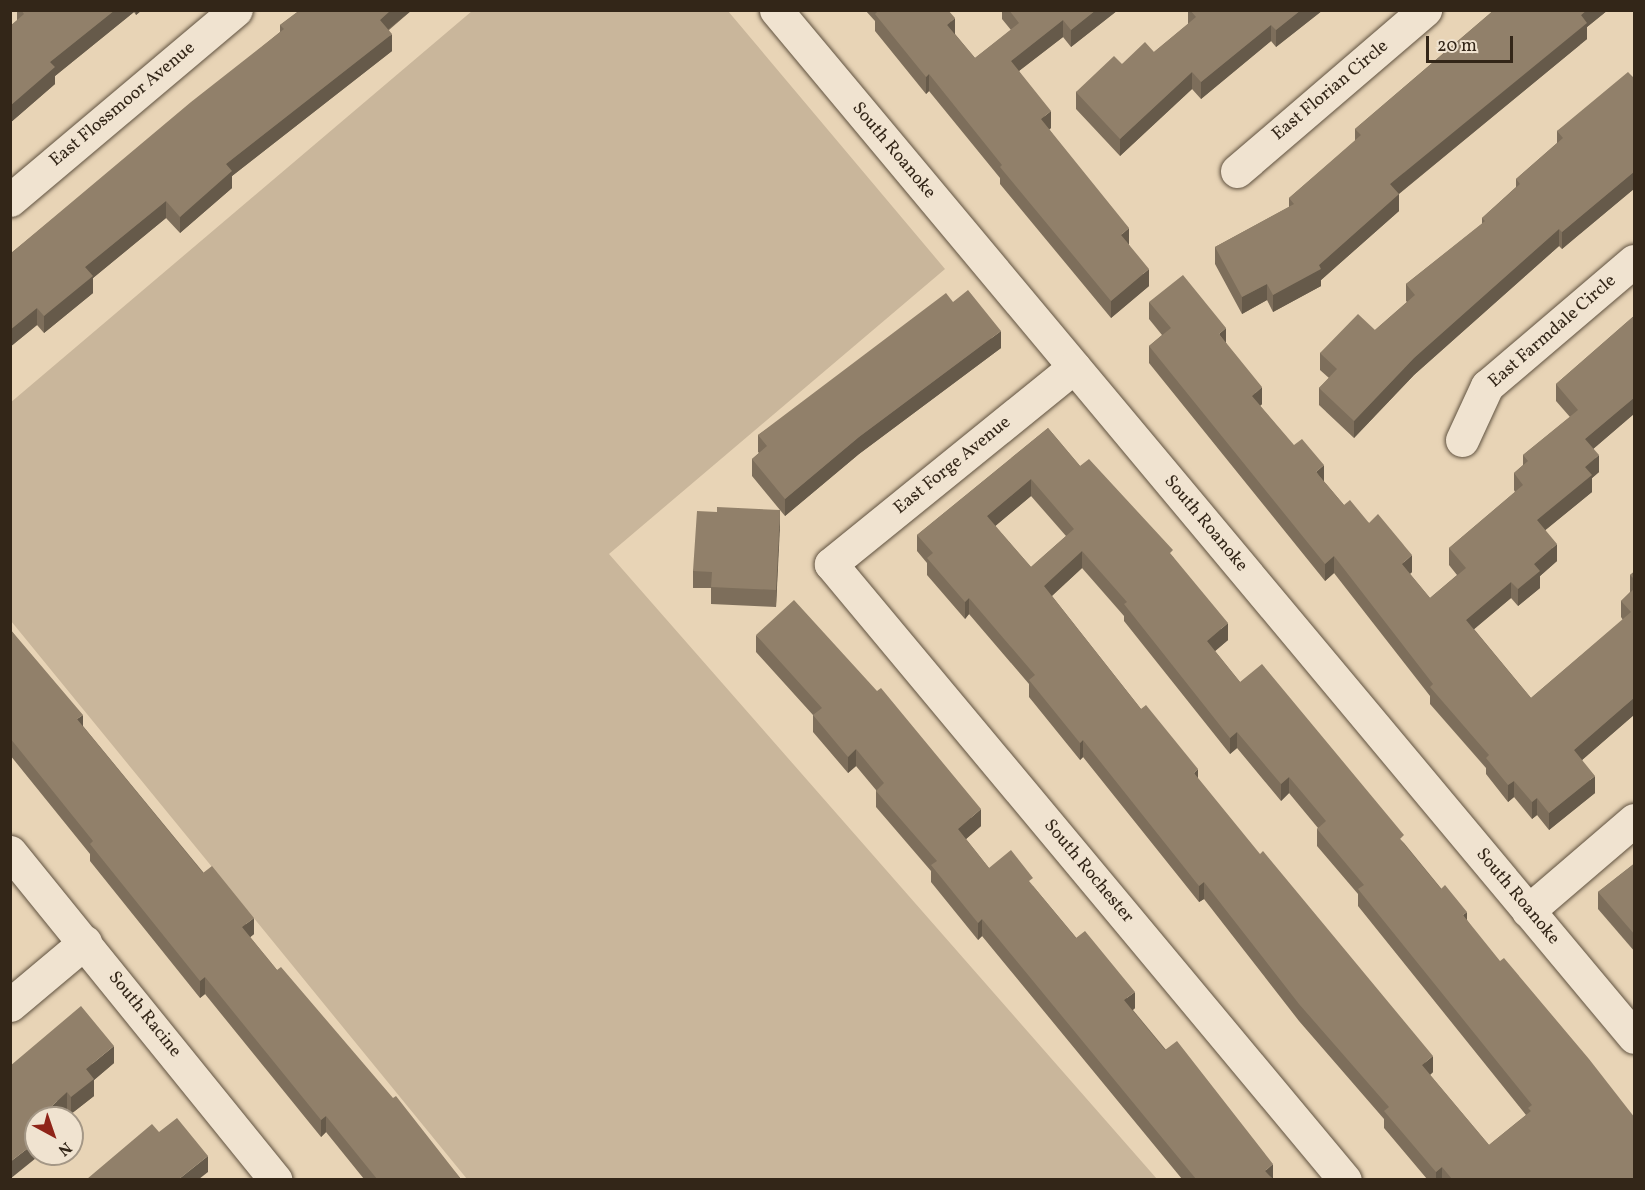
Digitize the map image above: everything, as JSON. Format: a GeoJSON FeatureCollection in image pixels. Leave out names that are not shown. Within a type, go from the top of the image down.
{"type":"FeatureCollection","features":[{"type":"Feature","properties":{"kind":"street","name":"East Flossmoor Avenue"},"geometry":{"type":"LineString","coordinates":[[10,200],[236,10]]}},
{"type":"Feature","properties":{"kind":"street","name":"South Roanoke"},"geometry":{"type":"LineString","coordinates":[[776,10],[1635,1037]]}},
{"type":"Feature","properties":{"kind":"street","name":"East Florian Circle"},"geometry":{"type":"LineString","coordinates":[[1237,171],[1425,10]]}},
{"type":"Feature","properties":{"kind":"street","name":"East Farmdale Circle"},"geometry":{"type":"LineString","coordinates":[[1462,440],[1487,386],[1635,261]]}},
{"type":"Feature","properties":{"kind":"street","name":"East Forge Avenue"},"geometry":{"type":"LineString","coordinates":[[831,564],[1074,367]]}},
{"type":"Feature","properties":{"kind":"street","name":"South Rochester"},"geometry":{"type":"LineString","coordinates":[[831,564],[1345,1179]]}},
{"type":"Feature","properties":{"kind":"street"},"geometry":{"type":"LineString","coordinates":[[1528,911],[1635,820]]}},
{"type":"Feature","properties":{"kind":"street","name":"South Racine"},"geometry":{"type":"LineString","coordinates":[[10,852],[86,942],[276,1179]]}},
{"type":"Feature","properties":{"kind":"street"},"geometry":{"type":"LineString","coordinates":[[10,1005],[86,942]]}},
{"type":"Feature","properties":{"kind":"shaded area"},"geometry":{"type":"Polygon","coordinates":[[[472,11],[728,11],[945,269],[609,554],[1157,1179],[467,1179],[11,621],[10,403],[472,11]]]}},
{"type":"Feature","properties":{"kind":"building"},"geometry":{"type":"Polygon","coordinates":[[[21,10],[115,10],[50,62],[55,67],[10,106],[10,26],[24,14],[21,10]]]}},
{"type":"Feature","properties":{"kind":"building"},"geometry":{"type":"Polygon","coordinates":[[[300,10],[391,10],[380,20],[392,34],[226,164],[232,171],[180,217],[166,201],[85,267],[93,276],[44,316],[37,308],[10,330],[10,254],[191,102],[284,29],[280,25],[300,10]]]}},
{"type":"Feature","properties":{"kind":"building"},"geometry":{"type":"Polygon","coordinates":[[[879,10],[948,10],[955,18],[947,25],[975,58],[1019,23],[1009,10],[1096,10],[1071,30],[1063,20],[1011,61],[1051,111],[1041,119],[1129,228],[1121,235],[1149,269],[1111,301],[1000,167],[1002,165],[929,74],[926,77],[875,14],[879,10]]]}},
{"type":"Feature","properties":{"kind":"building"},"geometry":{"type":"Polygon","coordinates":[[[1190,10],[1301,10],[1276,30],[1271,25],[1201,82],[1192,72],[1120,139],[1076,92],[1114,56],[1122,64],[1145,42],[1154,52],[1196,17],[1190,10]]]}},
{"type":"Feature","properties":{"kind":"building"},"geometry":{"type":"Polygon","coordinates":[[[1494,10],[1587,10],[1581,15],[1587,23],[1390,184],[1399,194],[1319,265],[1321,269],[1273,295],[1267,284],[1242,297],[1215,247],[1294,204],[1289,198],[1361,135],[1355,129],[1494,10]]]}},
{"type":"Feature","properties":{"kind":"building"},"geometry":{"type":"Polygon","coordinates":[[[1628,72],[1635,79],[1635,171],[1562,232],[1559,229],[1414,358],[1354,421],[1319,388],[1337,369],[1320,353],[1358,314],[1375,330],[1415,295],[1406,284],[1485,221],[1482,218],[1520,184],[1516,179],[1563,138],[1557,131],[1628,72]]]}},
{"type":"Feature","properties":{"kind":"building"},"geometry":{"type":"Polygon","coordinates":[[[1183,275],[1226,328],[1219,334],[1262,387],[1252,396],[1294,445],[1302,439],[1324,465],[1316,472],[1344,505],[1350,500],[1369,523],[1378,514],[1412,555],[1402,564],[1430,598],[1466,568],[1449,548],[1523,485],[1514,473],[1528,461],[1523,455],[1578,410],[1556,384],[1635,315],[1635,397],[1585,439],[1599,455],[1585,467],[1592,475],[1537,520],[1557,544],[1534,564],[1540,571],[1518,589],[1511,582],[1466,620],[1531,698],[1631,612],[1621,601],[1635,588],[1635,697],[1574,750],[1595,776],[1549,813],[1537,798],[1532,802],[1514,781],[1508,785],[1486,758],[1489,755],[1430,687],[1433,684],[1334,556],[1325,564],[1149,346],[1171,328],[1149,302],[1183,275]]]}},
{"type":"Feature","properties":{"kind":"building"},"geometry":{"type":"Polygon","coordinates":[[[968,290],[1001,331],[859,437],[785,499],[752,459],[767,446],[758,435],[946,293],[953,302],[968,290]]]}},
{"type":"Feature","properties":{"kind":"building"},"geometry":{"type":"Polygon","coordinates":[[[1048,428],[1080,466],[1089,459],[1173,550],[1170,553],[1228,623],[1207,641],[1240,682],[1262,664],[1404,835],[1400,839],[1441,889],[1445,885],[1467,912],[1463,915],[1500,961],[1504,958],[1635,1118],[1635,1179],[1452,1179],[1442,1167],[1436,1172],[1384,1111],[1389,1107],[1299,1004],[1204,882],[1199,886],[1083,740],[1080,743],[1029,680],[1035,675],[969,598],[965,602],[927,558],[933,553],[917,535],[1048,428]],[[1031,479],[987,516],[1031,567],[1074,529],[1031,479]],[[1082,551],[1044,586],[1141,709],[1146,705],[1198,769],[1194,773],[1260,854],[1263,851],[1433,1056],[1422,1065],[1489,1145],[1531,1111],[1528,1108],[1532,1105],[1358,889],[1364,885],[1317,829],[1326,821],[1289,777],[1281,784],[1237,732],[1230,738],[1124,604],[1127,602],[1082,551]]]}},
{"type":"Feature","properties":{"kind":"building"},"geometry":{"type":"Polygon","coordinates":[[[717,507],[780,510],[776,590],[711,587],[712,572],[693,571],[697,511],[717,512],[717,507]]]}},
{"type":"Feature","properties":{"kind":"building"},"geometry":{"type":"Polygon","coordinates":[[[794,600],[877,691],[881,688],[981,809],[958,829],[989,868],[1011,850],[1033,878],[1029,881],[1076,938],[1085,931],[1135,992],[1124,1000],[1165,1050],[1177,1041],[1273,1164],[1265,1171],[1272,1179],[1196,1179],[982,919],[978,923],[931,865],[937,861],[876,791],[884,783],[856,749],[848,757],[813,715],[822,708],[756,635],[794,600]]]}},
{"type":"Feature","properties":{"kind":"building"},"geometry":{"type":"Polygon","coordinates":[[[10,629],[83,715],[77,719],[203,873],[212,866],[254,918],[242,927],[277,970],[281,967],[393,1098],[396,1096],[461,1179],[377,1179],[326,1116],[321,1120],[205,977],[200,981],[90,844],[93,841],[10,738],[10,629]]]}},
{"type":"Feature","properties":{"kind":"building"},"geometry":{"type":"Polygon","coordinates":[[[1635,863],[1635,935],[1598,892],[1635,863]]]}},
{"type":"Feature","properties":{"kind":"building"},"geometry":{"type":"Polygon","coordinates":[[[81,1006],[114,1046],[86,1069],[94,1079],[71,1097],[67,1092],[52,1106],[24,1106],[24,1151],[10,1162],[10,1066],[81,1006]]]}},
{"type":"Feature","properties":{"kind":"building"},"geometry":{"type":"Polygon","coordinates":[[[177,1118],[208,1156],[179,1179],[87,1179],[152,1124],[159,1132],[177,1118]]]}}]}
